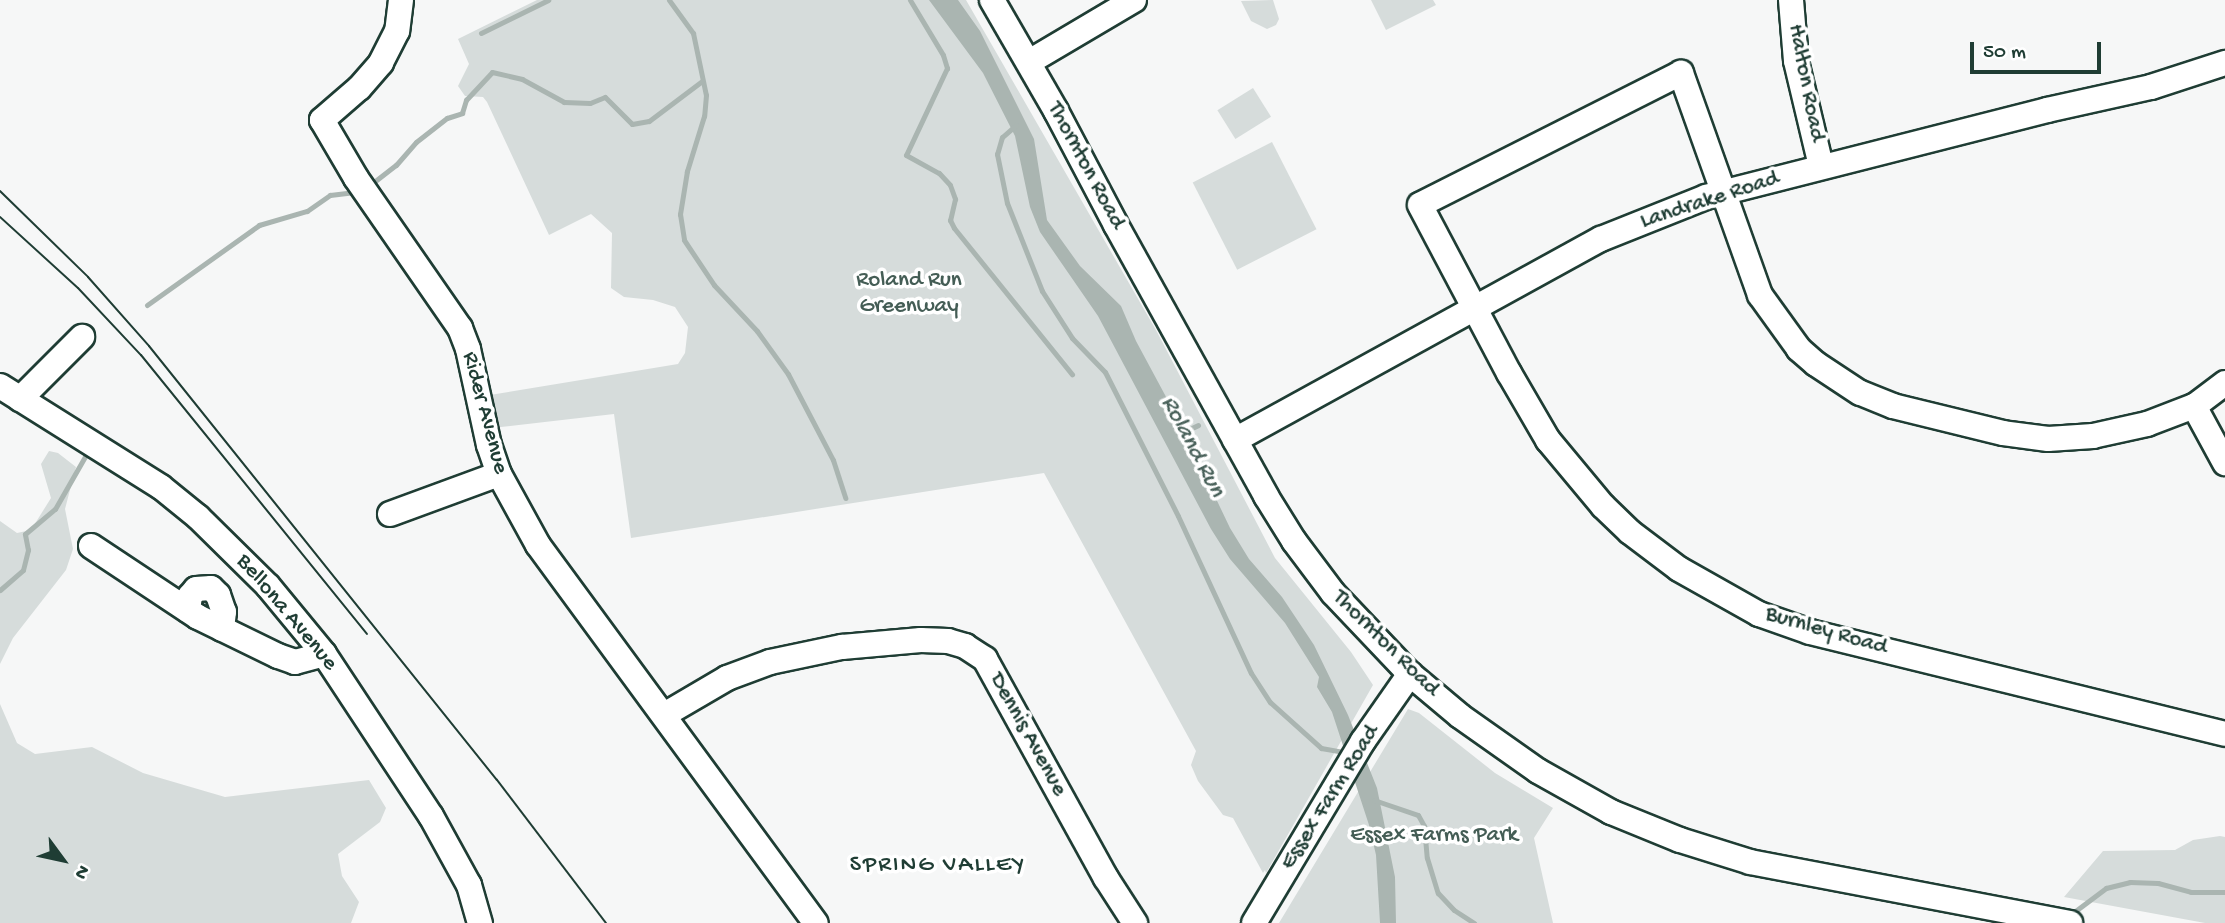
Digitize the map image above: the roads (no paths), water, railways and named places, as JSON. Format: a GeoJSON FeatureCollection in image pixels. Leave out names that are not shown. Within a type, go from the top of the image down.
{"type":"FeatureCollection","features":[{"type":"Feature","properties":{"kind":"street","name":"Rider Avenue"},"geometry":{"type":"LineString","coordinates":[[401,0],[397,31],[381,63],[359,89],[322,120],[362,187],[460,328],[468,349],[499,474],[515,508],[551,564],[816,923]]}},
{"type":"Feature","properties":{"kind":"street","name":"Thornton Road"},"geometry":{"type":"LineString","coordinates":[[992,0],[1029,62],[1235,440],[1294,541],[1370,635],[1410,674],[1460,716],[1538,771],[1611,812],[1680,840],[1750,862],[2070,923]]}},
{"type":"Feature","properties":{"kind":"street"},"geometry":{"type":"LineString","coordinates":[[1029,62],[1134,0]]}},
{"type":"Feature","properties":{"kind":"street","name":"Halton Road"},"geometry":{"type":"LineString","coordinates":[[1791,0],[1796,61],[1821,166]]}},
{"type":"Feature","properties":{"kind":"street","name":"Landrake Road"},"geometry":{"type":"LineString","coordinates":[[1235,440],[1601,239],[1723,192],[2151,87],[2225,63]]}},
{"type":"Feature","properties":{"kind":"street","name":"Burnley Road"},"geometry":{"type":"LineString","coordinates":[[1723,192],[1681,73],[1420,205],[1474,309],[1548,440],[1576,475],[1629,532],[1703,584],[1759,614],[1810,632],[2225,734]]}},
{"type":"Feature","properties":{"kind":"street"},"geometry":{"type":"LineString","coordinates":[[1723,192],[1760,295],[1776,321],[1816,364],[1860,393],[1893,406],[2003,433],[2048,439],[2093,436],[2147,424],[2194,406],[2225,383]]}},
{"type":"Feature","properties":{"kind":"street"},"geometry":{"type":"LineString","coordinates":[[10,392],[82,337]]}},
{"type":"Feature","properties":{"kind":"street","name":"Bellona Avenue"},"geometry":{"type":"LineString","coordinates":[[10,392],[140,472],[198,517],[268,586],[324,654],[430,816],[468,885],[480,923]]}},
{"type":"Feature","properties":{"kind":"street"},"geometry":{"type":"LineString","coordinates":[[2194,406],[2225,463]]}},
{"type":"Feature","properties":{"kind":"street"},"geometry":{"type":"LineString","coordinates":[[390,514],[499,474]]}},
{"type":"Feature","properties":{"kind":"street"},"geometry":{"type":"LineString","coordinates":[[91,547],[222,629],[295,662],[324,654]]}},
{"type":"Feature","properties":{"kind":"street","name":"Dennis Avenue"},"geometry":{"type":"LineString","coordinates":[[664,715],[727,678],[771,662],[842,647],[921,640],[948,641],[965,646],[985,659],[1106,878],[1135,923]]}},
{"type":"Feature","properties":{"kind":"street","name":"Essex Farm Road"},"geometry":{"type":"LineString","coordinates":[[1254,923],[1363,741],[1410,674]]}},
{"type":"Feature","properties":{"kind":"waterway"},"geometry":{"type":"LineString","coordinates":[[481,33],[548,0]]}},
{"type":"Feature","properties":{"kind":"waterway"},"geometry":{"type":"LineString","coordinates":[[669,0],[693,33],[706,95],[704,116],[687,171],[680,214],[684,240],[714,285],[757,331],[788,374],[833,460],[845,498]]}},
{"type":"Feature","properties":{"kind":"waterway"},"geometry":{"type":"LineString","coordinates":[[910,0],[943,55],[947,68],[906,155],[939,173],[950,185],[955,199],[950,220],[954,228],[1072,374]]}},
{"type":"Feature","properties":{"kind":"waterway"},"geometry":{"type":"LineString","coordinates":[[370,185],[396,165],[416,142],[447,118],[462,113],[466,100],[492,72],[522,79],[564,102],[590,103],[605,97],[632,124],[649,121],[702,81]]}},
{"type":"Feature","properties":{"kind":"waterway"},"geometry":{"type":"LineString","coordinates":[[1016,125],[1002,137],[997,154],[1007,203],[1042,291],[1072,338],[1105,372],[1178,516],[1251,673],[1270,702],[1321,748],[1349,753]]}},
{"type":"Feature","properties":{"kind":"waterway"},"geometry":{"type":"LineString","coordinates":[[147,305],[259,225],[307,211],[330,195],[355,192]]}},
{"type":"Feature","properties":{"kind":"waterway","name":"Roland Run"},"geometry":{"type":"LineString","coordinates":[[1179,434],[1198,425]]}},
{"type":"Feature","properties":{"kind":"waterway"},"geometry":{"type":"LineString","coordinates":[[0,590],[23,570],[28,550],[25,534],[55,509],[87,453]]}},
{"type":"Feature","properties":{"kind":"waterway"},"geometry":{"type":"LineString","coordinates":[[1374,800],[1418,815],[1424,826],[1427,858],[1438,893],[1454,910],[1474,923]]}},
{"type":"Feature","properties":{"kind":"waterway"},"geometry":{"type":"LineString","coordinates":[[2070,915],[2106,888],[2130,882],[2158,883],[2191,892],[2225,892]]}},
{"type":"Feature","properties":{"kind":"tram line"},"geometry":{"type":"LineString","coordinates":[[0,191],[88,277],[149,346],[497,780],[606,923]]}},
{"type":"Feature","properties":{"kind":"tram line"},"geometry":{"type":"LineString","coordinates":[[0,217],[78,288],[141,355],[367,634]]}},
{"type":"Feature","properties":{"kind":"district","name":"SPRING VALLEY"},"geometry":{"type":"Point","coordinates":[938,866]}},
{"type":"Feature","properties":{"kind":"park label","name":"Roland Run Greenway"},"geometry":{"type":"Point","coordinates":[909,294]}},
{"type":"Feature","properties":{"kind":"park label","name":"Essex Farms Park"},"geometry":{"type":"Point","coordinates":[1434,836]}}]}
